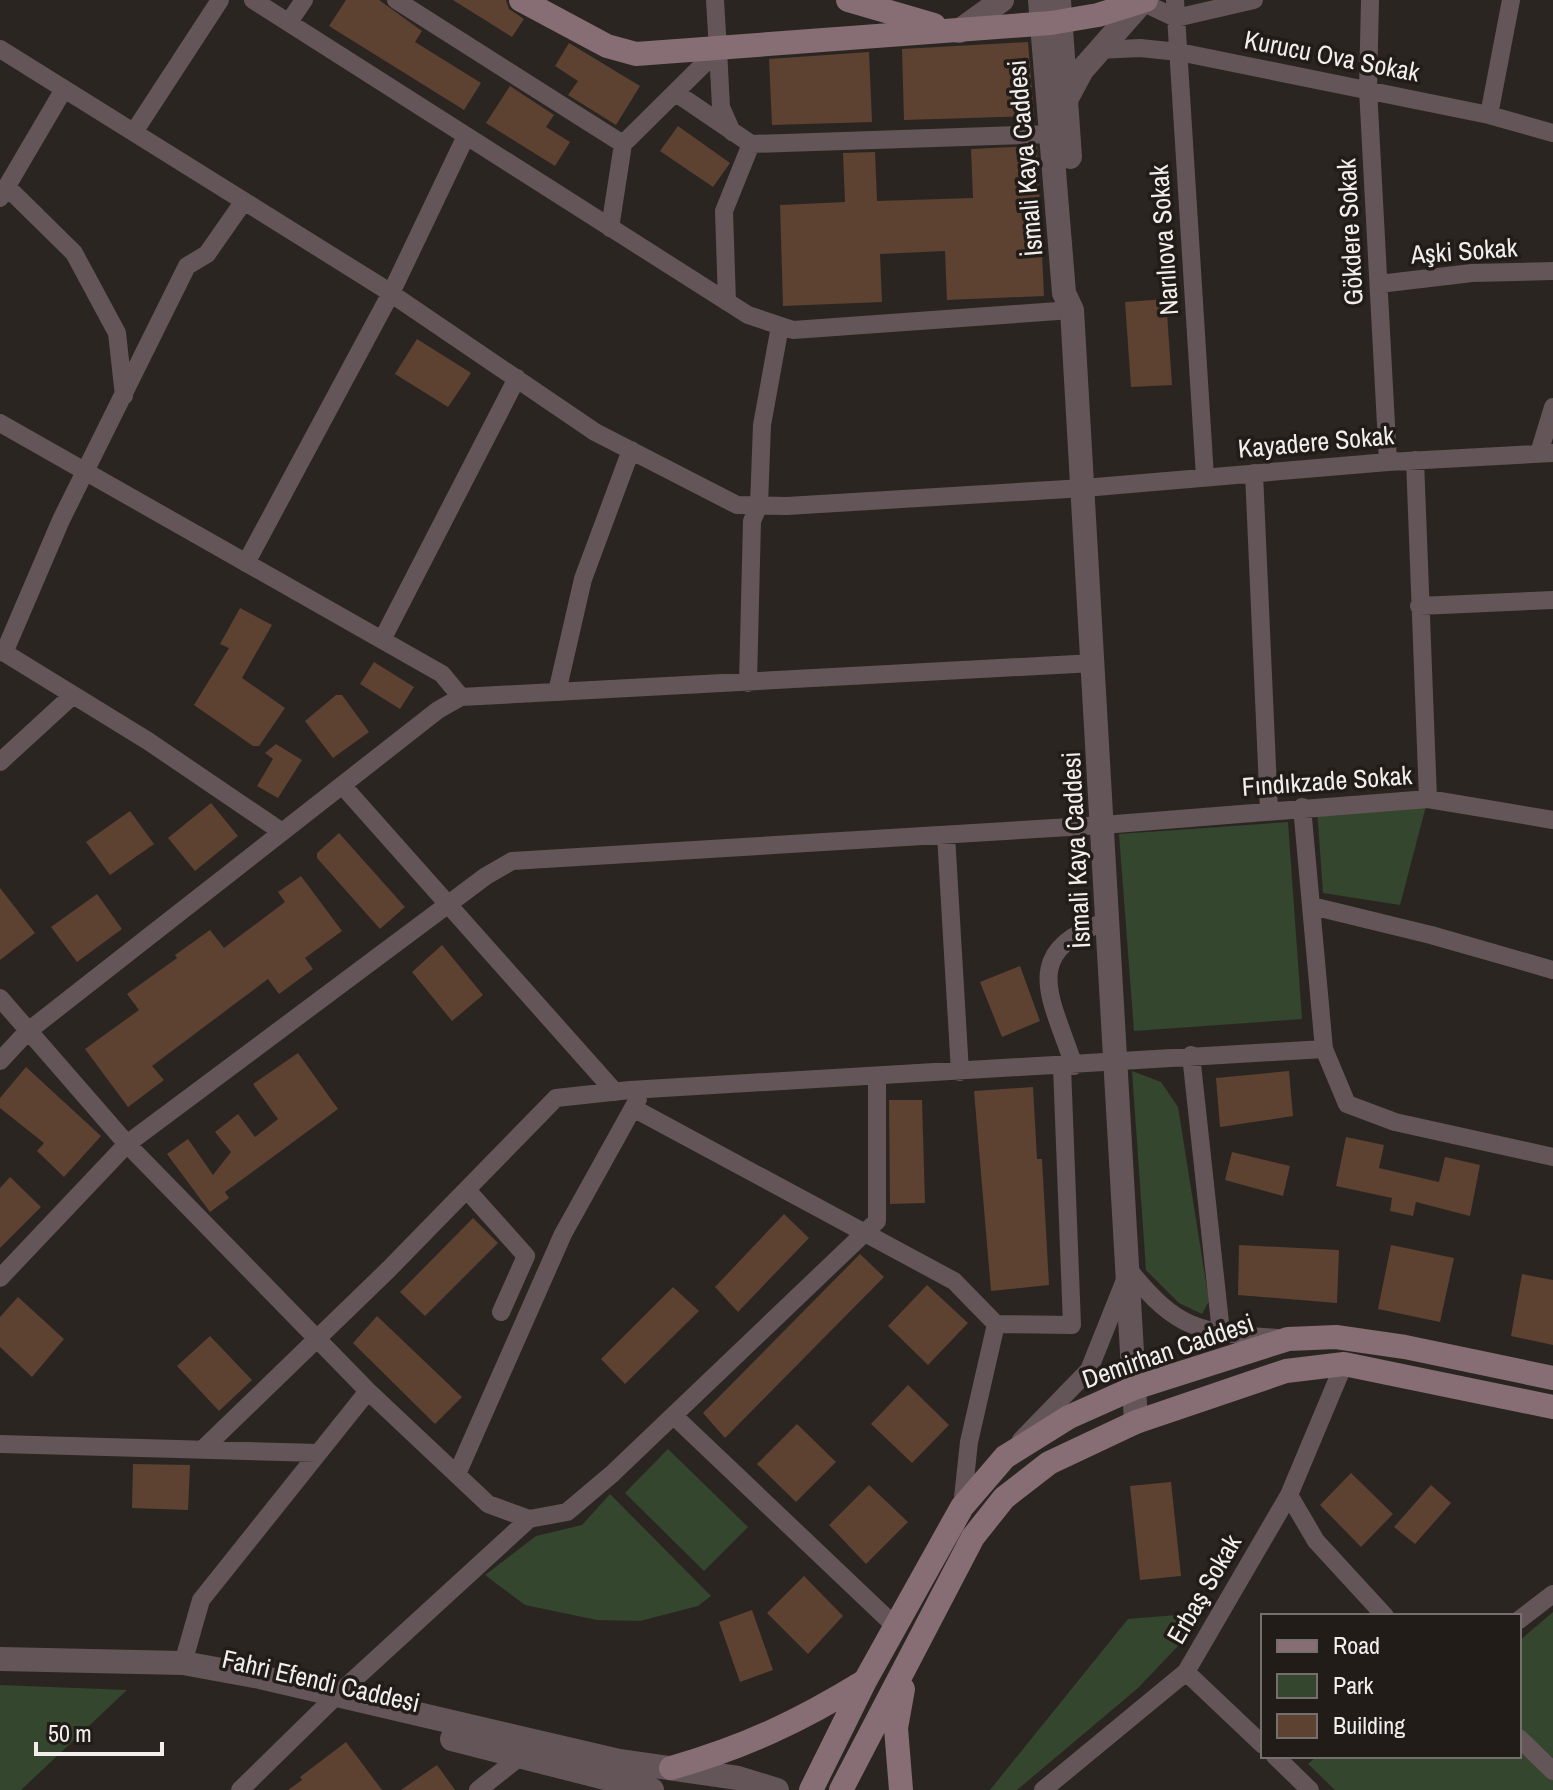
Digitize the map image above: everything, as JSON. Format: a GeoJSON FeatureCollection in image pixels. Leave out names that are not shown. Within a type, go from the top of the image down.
{"type":"FeatureCollection","features":[{"type":"Feature","properties":{"kind":"main road"},"geometry":{"type":"LineString","coordinates":[[521,0],[607,46],[636,54],[959,31],[1144,1]]}},
{"type":"Feature","properties":{"kind":"main road"},"geometry":{"type":"LineString","coordinates":[[848,0],[893,16],[959,31]]}},
{"type":"Feature","properties":{"kind":"main road","name":"Demirhan Caddesi"},"geometry":{"type":"LineString","coordinates":[[811,1790],[865,1681],[962,1507],[1005,1457],[1069,1417],[1134,1388],[1288,1339],[1336,1337],[1405,1347],[1553,1378]]}},
{"type":"Feature","properties":{"kind":"main road"},"geometry":{"type":"LineString","coordinates":[[841,1790],[973,1537],[1004,1498],[1049,1463],[1136,1422],[1286,1371],[1344,1364],[1553,1407]]}},
{"type":"Feature","properties":{"kind":"main road"},"geometry":{"type":"LineString","coordinates":[[901,1790],[896,1728],[908,1664]]}},
{"type":"Feature","properties":{"kind":"main road"},"geometry":{"type":"LineString","coordinates":[[671,1768],[733,1751],[776,1732],[804,1719],[865,1681]]}},
{"type":"Feature","properties":{"kind":"street"},"geometry":{"type":"LineString","coordinates":[[134,132],[220,0]]}},
{"type":"Feature","properties":{"kind":"street"},"geometry":{"type":"LineString","coordinates":[[253,0],[748,315],[793,330],[1072,310]]}},
{"type":"Feature","properties":{"kind":"street"},"geometry":{"type":"LineString","coordinates":[[289,22],[304,0]]}},
{"type":"Feature","properties":{"kind":"street"},"geometry":{"type":"LineString","coordinates":[[396,0],[623,144]]}},
{"type":"Feature","properties":{"kind":"street"},"geometry":{"type":"LineString","coordinates":[[715,0],[721,107],[732,132]]}},
{"type":"Feature","properties":{"kind":"street"},"geometry":{"type":"LineString","coordinates":[[959,31],[1002,0]]}},
{"type":"Feature","properties":{"kind":"street"},"geometry":{"type":"LineString","coordinates":[[1066,100],[1082,70],[1144,1],[1175,9],[1254,0]]}},
{"type":"Feature","properties":{"kind":"street","name":"Gökdere Sokak"},"geometry":{"type":"LineString","coordinates":[[1370,0],[1368,89],[1388,462]]}},
{"type":"Feature","properties":{"kind":"street"},"geometry":{"type":"LineString","coordinates":[[1489,115],[1511,0]]}},
{"type":"Feature","properties":{"kind":"street","name":"Narılıova Sokak"},"geometry":{"type":"LineString","coordinates":[[1175,9],[1205,477]]}},
{"type":"Feature","properties":{"kind":"street","name":"İsmali Kaya Caddesi"},"geometry":{"type":"LineString","coordinates":[[1050,14],[1066,100],[1079,292],[1072,310]]}},
{"type":"Feature","properties":{"kind":"street","name":"İsmali Kaya Caddesi"},"geometry":{"type":"LineString","coordinates":[[1050,14],[1052,134],[1064,293],[1072,310],[1084,488],[1136,1422]]}},
{"type":"Feature","properties":{"kind":"street","name":"Kurucu Ova Sokak"},"geometry":{"type":"LineString","coordinates":[[1099,50],[1140,48],[1179,52],[1489,115],[1553,133]]}},
{"type":"Feature","properties":{"kind":"street","name":"Kayadere Sokak"},"geometry":{"type":"LineString","coordinates":[[0,49],[391,293],[595,432],[737,505],[1084,488],[1388,462],[1546,453]]}},
{"type":"Feature","properties":{"kind":"street"},"geometry":{"type":"LineString","coordinates":[[610,228],[623,144],[718,50]]}},
{"type":"Feature","properties":{"kind":"street"},"geometry":{"type":"LineString","coordinates":[[64,89],[3,192],[74,253],[117,333],[124,396]]}},
{"type":"Feature","properties":{"kind":"street"},"geometry":{"type":"LineString","coordinates":[[676,93],[751,144],[1052,134]]}},
{"type":"Feature","properties":{"kind":"street"},"geometry":{"type":"LineString","coordinates":[[246,563],[391,293],[466,136]]}},
{"type":"Feature","properties":{"kind":"street"},"geometry":{"type":"LineString","coordinates":[[727,302],[724,211],[751,144]]}},
{"type":"Feature","properties":{"kind":"street"},"geometry":{"type":"LineString","coordinates":[[244,201],[207,254],[187,266],[2,651],[282,832]]}},
{"type":"Feature","properties":{"kind":"street","name":"Aşki Sokak"},"geometry":{"type":"LineString","coordinates":[[1379,284],[1472,273],[1553,271]]}},
{"type":"Feature","properties":{"kind":"street"},"geometry":{"type":"LineString","coordinates":[[748,683],[752,521],[759,505],[762,425],[780,326]]}},
{"type":"Feature","properties":{"kind":"street"},"geometry":{"type":"LineString","coordinates":[[382,640],[517,378]]}},
{"type":"Feature","properties":{"kind":"street"},"geometry":{"type":"LineString","coordinates":[[1546,453],[1553,407]]}},
{"type":"Feature","properties":{"kind":"street"},"geometry":{"type":"LineString","coordinates":[[0,423],[442,674],[461,697]]}},
{"type":"Feature","properties":{"kind":"street"},"geometry":{"type":"LineString","coordinates":[[557,692],[583,579],[631,450]]}},
{"type":"Feature","properties":{"kind":"street"},"geometry":{"type":"LineString","coordinates":[[1415,460],[1428,799]]}},
{"type":"Feature","properties":{"kind":"street"},"geometry":{"type":"LineString","coordinates":[[1254,473],[1269,811]]}},
{"type":"Feature","properties":{"kind":"street"},"geometry":{"type":"LineString","coordinates":[[1419,606],[1553,600]]}},
{"type":"Feature","properties":{"kind":"street"},"geometry":{"type":"LineString","coordinates":[[0,1061],[27,1032],[438,710],[461,697],[1094,663]]}},
{"type":"Feature","properties":{"kind":"street"},"geometry":{"type":"LineString","coordinates":[[0,762],[73,695]]}},
{"type":"Feature","properties":{"kind":"street"},"geometry":{"type":"LineString","coordinates":[[342,785],[615,1092]]}},
{"type":"Feature","properties":{"kind":"street","name":"Fındıkzade Sokak"},"geometry":{"type":"LineString","coordinates":[[0,1278],[127,1144],[450,903],[512,861],[1103,825],[1428,799],[1553,820]]}},
{"type":"Feature","properties":{"kind":"street"},"geometry":{"type":"LineString","coordinates":[[1302,807],[1324,1049],[1347,1104],[1395,1122],[1553,1157]]}},
{"type":"Feature","properties":{"kind":"street"},"geometry":{"type":"LineString","coordinates":[[946,835],[960,1072]]}},
{"type":"Feature","properties":{"kind":"street"},"geometry":{"type":"LineString","coordinates":[[1312,906],[1431,935],[1553,970]]}},
{"type":"Feature","properties":{"kind":"street"},"geometry":{"type":"LineString","coordinates":[[633,1108],[954,1281],[996,1324],[1072,1325],[1068,1066],[1047,973],[1056,949],[1074,932],[1107,921]]}},
{"type":"Feature","properties":{"kind":"street"},"geometry":{"type":"LineString","coordinates":[[0,998],[127,1144],[368,1391],[488,1504],[529,1519],[567,1512],[674,1416],[877,1221],[877,1077]]}},
{"type":"Feature","properties":{"kind":"street"},"geometry":{"type":"LineString","coordinates":[[203,1449],[467,1190],[556,1098],[643,1089],[1324,1049]]}},
{"type":"Feature","properties":{"kind":"street"},"geometry":{"type":"LineString","coordinates":[[1191,1055],[1221,1332]]}},
{"type":"Feature","properties":{"kind":"street"},"geometry":{"type":"LineString","coordinates":[[457,1474],[563,1234],[643,1089]]}},
{"type":"Feature","properties":{"kind":"street"},"geometry":{"type":"LineString","coordinates":[[467,1190],[526,1256],[501,1312]]}},
{"type":"Feature","properties":{"kind":"street"},"geometry":{"type":"LineString","coordinates":[[1005,1457],[1089,1370],[1129,1270],[1156,1303],[1181,1322],[1221,1332],[1288,1339]]}},
{"type":"Feature","properties":{"kind":"street"},"geometry":{"type":"LineString","coordinates":[[962,1507],[969,1442],[996,1324]]}},
{"type":"Feature","properties":{"kind":"street","name":"Erbaş Sokak"},"geometry":{"type":"LineString","coordinates":[[1043,1790],[1186,1672],[1289,1495],[1344,1364]]}},
{"type":"Feature","properties":{"kind":"street"},"geometry":{"type":"LineString","coordinates":[[183,1663],[201,1600],[368,1391]]}},
{"type":"Feature","properties":{"kind":"street"},"geometry":{"type":"LineString","coordinates":[[674,1416],[895,1626]]}},
{"type":"Feature","properties":{"kind":"street"},"geometry":{"type":"LineString","coordinates":[[0,1444],[318,1453]]}},
{"type":"Feature","properties":{"kind":"street"},"geometry":{"type":"LineString","coordinates":[[1289,1495],[1316,1541],[1383,1614]]}},
{"type":"Feature","properties":{"kind":"street"},"geometry":{"type":"LineString","coordinates":[[240,1790],[330,1702],[529,1519]]}},
{"type":"Feature","properties":{"kind":"street"},"geometry":{"type":"LineString","coordinates":[[1521,1618],[1553,1594]]}},
{"type":"Feature","properties":{"kind":"street","name":"Fahri Efendi Caddesi"},"geometry":{"type":"LineString","coordinates":[[0,1659],[183,1663],[330,1702],[622,1772]]}},
{"type":"Feature","properties":{"kind":"street"},"geometry":{"type":"LineString","coordinates":[[1186,1672],[1261,1743]]}},
{"type":"Feature","properties":{"kind":"street","name":"Fahri Efendi Caddesi"},"geometry":{"type":"LineString","coordinates":[[0,1674],[167,1677],[330,1702]]}},
{"type":"Feature","properties":{"kind":"street"},"geometry":{"type":"LineString","coordinates":[[1521,1740],[1553,1771]]}},
{"type":"Feature","properties":{"kind":"street"},"geometry":{"type":"LineString","coordinates":[[478,1790],[530,1749]]}},
{"type":"Feature","properties":{"kind":"street"},"geometry":{"type":"LineString","coordinates":[[1277,1758],[1310,1790]]}},
{"type":"Feature","properties":{"kind":"street"},"geometry":{"type":"LineString","coordinates":[[622,1772],[671,1768],[738,1778],[777,1790]]}},
{"type":"Feature","properties":{"kind":"street"},"geometry":{"type":"LineString","coordinates":[[622,1772],[652,1790]]}},
{"type":"Feature","properties":{"kind":"green space"},"geometry":{"type":"Polygon","coordinates":[[[1426,806],[1400,905],[1323,893],[1317,809],[1426,806]]]}},
{"type":"Feature","properties":{"kind":"green space"},"geometry":{"type":"Polygon","coordinates":[[[1288,822],[1302,1019],[1134,1031],[1119,834],[1288,822]]]}},
{"type":"Feature","properties":{"kind":"green space"},"geometry":{"type":"Polygon","coordinates":[[[1132,1071],[1161,1082],[1178,1107],[1209,1301],[1202,1314],[1179,1303],[1146,1270],[1132,1071]]]}},
{"type":"Feature","properties":{"kind":"green space"},"geometry":{"type":"Polygon","coordinates":[[[668,1449],[748,1527],[704,1571],[625,1493],[668,1449]]]}},
{"type":"Feature","properties":{"kind":"green space"},"geometry":{"type":"Polygon","coordinates":[[[610,1494],[711,1596],[698,1606],[640,1621],[597,1620],[525,1605],[485,1575],[536,1536],[582,1525],[610,1494]]]}},
{"type":"Feature","properties":{"kind":"green space"},"geometry":{"type":"Polygon","coordinates":[[[1553,1612],[1553,1790],[1335,1790],[1308,1764],[1315,1758],[1521,1758],[1521,1639],[1553,1612]]]}},
{"type":"Feature","properties":{"kind":"green space"},"geometry":{"type":"Polygon","coordinates":[[[1189,1614],[1200,1623],[1138,1688],[1017,1790],[990,1790],[1128,1619],[1189,1614]]]}},
{"type":"Feature","properties":{"kind":"green space"},"geometry":{"type":"Polygon","coordinates":[[[0,1685],[127,1690],[21,1790],[0,1790],[0,1685]]]}},
{"type":"Feature","properties":{"kind":"building"},"geometry":{"type":"Polygon","coordinates":[[[346,0],[379,0],[422,31],[415,42],[481,83],[464,110],[329,26],[346,0]]]}},
{"type":"Feature","properties":{"kind":"building"},"geometry":{"type":"Polygon","coordinates":[[[453,0],[506,0],[509,9],[524,19],[512,37],[453,0]]]}},
{"type":"Feature","properties":{"kind":"building"},"geometry":{"type":"Polygon","coordinates":[[[1028,42],[1034,116],[904,120],[902,49],[1028,42]]]}},
{"type":"Feature","properties":{"kind":"building"},"geometry":{"type":"Polygon","coordinates":[[[569,43],[640,86],[616,125],[568,95],[578,81],[555,66],[569,43]]]}},
{"type":"Feature","properties":{"kind":"building"},"geometry":{"type":"Polygon","coordinates":[[[869,52],[872,122],[772,125],[769,59],[869,52]]]}},
{"type":"Feature","properties":{"kind":"building"},"geometry":{"type":"Polygon","coordinates":[[[510,86],[554,115],[546,127],[570,142],[555,166],[486,123],[510,86]]]}},
{"type":"Feature","properties":{"kind":"building"},"geometry":{"type":"Polygon","coordinates":[[[678,126],[730,163],[713,187],[660,151],[678,126]]]}},
{"type":"Feature","properties":{"kind":"building"},"geometry":{"type":"Polygon","coordinates":[[[1037,146],[1044,296],[947,300],[945,251],[880,254],[882,302],[783,306],[780,205],[845,202],[843,153],[875,152],[877,201],[973,198],[971,149],[1037,146]]]}},
{"type":"Feature","properties":{"kind":"building"},"geometry":{"type":"Polygon","coordinates":[[[1166,299],[1172,385],[1131,387],[1125,302],[1166,299]]]}},
{"type":"Feature","properties":{"kind":"building"},"geometry":{"type":"Polygon","coordinates":[[[417,339],[471,373],[448,407],[395,374],[417,339]]]}},
{"type":"Feature","properties":{"kind":"building"},"geometry":{"type":"Polygon","coordinates":[[[240,608],[272,625],[242,678],[285,708],[259,746],[253,746],[194,705],[229,648],[220,644],[240,608]]]}},
{"type":"Feature","properties":{"kind":"building"},"geometry":{"type":"Polygon","coordinates":[[[374,662],[414,687],[400,709],[360,684],[374,662]]]}},
{"type":"Feature","properties":{"kind":"building"},"geometry":{"type":"Polygon","coordinates":[[[336,695],[342,695],[369,732],[333,758],[305,721],[336,695]]]}},
{"type":"Feature","properties":{"kind":"building"},"geometry":{"type":"Polygon","coordinates":[[[276,744],[302,760],[278,798],[257,786],[273,759],[265,753],[276,744]]]}},
{"type":"Feature","properties":{"kind":"building"},"geometry":{"type":"Polygon","coordinates":[[[211,803],[238,836],[195,871],[168,838],[211,803]]]}},
{"type":"Feature","properties":{"kind":"building"},"geometry":{"type":"Polygon","coordinates":[[[130,811],[154,844],[110,875],[86,842],[130,811]]]}},
{"type":"Feature","properties":{"kind":"building"},"geometry":{"type":"Polygon","coordinates":[[[339,833],[405,907],[380,929],[317,858],[317,853],[339,833]]]}},
{"type":"Feature","properties":{"kind":"building"},"geometry":{"type":"Polygon","coordinates":[[[301,876],[342,931],[305,958],[313,969],[279,994],[268,979],[152,1066],[164,1080],[128,1107],[85,1049],[139,1010],[127,994],[177,958],[175,955],[210,930],[224,948],[285,902],[278,892],[301,876]]]}},
{"type":"Feature","properties":{"kind":"building"},"geometry":{"type":"Polygon","coordinates":[[[0,888],[35,933],[0,960],[0,888]]]}},
{"type":"Feature","properties":{"kind":"building"},"geometry":{"type":"Polygon","coordinates":[[[97,894],[122,929],[77,962],[51,927],[97,894]]]}},
{"type":"Feature","properties":{"kind":"building"},"geometry":{"type":"Polygon","coordinates":[[[442,945],[483,995],[452,1021],[412,972],[442,945]]]}},
{"type":"Feature","properties":{"kind":"building"},"geometry":{"type":"Polygon","coordinates":[[[1020,966],[1040,1021],[1002,1037],[980,982],[1020,966]]]}},
{"type":"Feature","properties":{"kind":"building"},"geometry":{"type":"Polygon","coordinates":[[[298,1053],[338,1109],[225,1192],[229,1198],[210,1212],[167,1154],[188,1139],[213,1175],[231,1152],[215,1132],[238,1114],[255,1137],[278,1119],[253,1084],[298,1053]]]}},
{"type":"Feature","properties":{"kind":"building"},"geometry":{"type":"Polygon","coordinates":[[[26,1067],[101,1136],[64,1177],[37,1151],[44,1143],[0,1108],[0,1098],[26,1067]]]}},
{"type":"Feature","properties":{"kind":"building"},"geometry":{"type":"Polygon","coordinates":[[[1289,1071],[1293,1116],[1220,1127],[1216,1078],[1289,1071]]]}},
{"type":"Feature","properties":{"kind":"building"},"geometry":{"type":"Polygon","coordinates":[[[1033,1087],[1037,1159],[1042,1159],[1049,1285],[991,1291],[974,1091],[1033,1087]]]}},
{"type":"Feature","properties":{"kind":"building"},"geometry":{"type":"Polygon","coordinates":[[[889,1100],[922,1100],[925,1203],[890,1204],[889,1100]]]}},
{"type":"Feature","properties":{"kind":"building"},"geometry":{"type":"Polygon","coordinates":[[[1346,1137],[1384,1145],[1379,1168],[1439,1182],[1445,1157],[1480,1165],[1470,1216],[1416,1202],[1413,1216],[1390,1211],[1392,1198],[1336,1186],[1346,1137]]]}},
{"type":"Feature","properties":{"kind":"building"},"geometry":{"type":"Polygon","coordinates":[[[1232,1152],[1290,1166],[1283,1196],[1225,1180],[1232,1152]]]}},
{"type":"Feature","properties":{"kind":"building"},"geometry":{"type":"Polygon","coordinates":[[[10,1177],[41,1207],[0,1248],[0,1188],[10,1177]]]}},
{"type":"Feature","properties":{"kind":"building"},"geometry":{"type":"Polygon","coordinates":[[[784,1214],[809,1238],[738,1312],[715,1287],[784,1214]]]}},
{"type":"Feature","properties":{"kind":"building"},"geometry":{"type":"Polygon","coordinates":[[[473,1218],[498,1243],[425,1316],[400,1292],[473,1218]]]}},
{"type":"Feature","properties":{"kind":"building"},"geometry":{"type":"Polygon","coordinates":[[[1239,1245],[1339,1250],[1337,1303],[1238,1295],[1239,1245]]]}},
{"type":"Feature","properties":{"kind":"building"},"geometry":{"type":"Polygon","coordinates":[[[1391,1245],[1454,1258],[1440,1322],[1378,1309],[1391,1245]]]}},
{"type":"Feature","properties":{"kind":"building"},"geometry":{"type":"Polygon","coordinates":[[[860,1254],[884,1277],[725,1438],[703,1413],[860,1254]]]}},
{"type":"Feature","properties":{"kind":"building"},"geometry":{"type":"Polygon","coordinates":[[[1522,1274],[1553,1280],[1553,1345],[1511,1336],[1522,1274]]]}},
{"type":"Feature","properties":{"kind":"building"},"geometry":{"type":"Polygon","coordinates":[[[927,1285],[968,1323],[928,1365],[888,1326],[927,1285]]]}},
{"type":"Feature","properties":{"kind":"building"},"geometry":{"type":"Polygon","coordinates":[[[673,1287],[699,1311],[625,1384],[601,1359],[673,1287]]]}},
{"type":"Feature","properties":{"kind":"building"},"geometry":{"type":"Polygon","coordinates":[[[18,1297],[64,1339],[32,1377],[0,1347],[0,1317],[18,1297]]]}},
{"type":"Feature","properties":{"kind":"building"},"geometry":{"type":"Polygon","coordinates":[[[377,1316],[462,1397],[435,1424],[353,1343],[377,1316]]]}},
{"type":"Feature","properties":{"kind":"building"},"geometry":{"type":"Polygon","coordinates":[[[210,1336],[252,1380],[219,1411],[177,1366],[210,1336]]]}},
{"type":"Feature","properties":{"kind":"building"},"geometry":{"type":"Polygon","coordinates":[[[908,1385],[949,1425],[912,1463],[871,1424],[908,1385]]]}},
{"type":"Feature","properties":{"kind":"building"},"geometry":{"type":"Polygon","coordinates":[[[797,1424],[836,1462],[796,1502],[757,1464],[797,1424]]]}},
{"type":"Feature","properties":{"kind":"building"},"geometry":{"type":"Polygon","coordinates":[[[133,1464],[190,1465],[188,1510],[132,1508],[133,1464]]]}},
{"type":"Feature","properties":{"kind":"building"},"geometry":{"type":"Polygon","coordinates":[[[1351,1473],[1393,1514],[1361,1547],[1320,1505],[1351,1473]]]}},
{"type":"Feature","properties":{"kind":"building"},"geometry":{"type":"Polygon","coordinates":[[[1171,1482],[1181,1576],[1140,1580],[1130,1486],[1171,1482]]]}},
{"type":"Feature","properties":{"kind":"building"},"geometry":{"type":"Polygon","coordinates":[[[869,1485],[908,1522],[866,1564],[829,1525],[869,1485]]]}},
{"type":"Feature","properties":{"kind":"building"},"geometry":{"type":"Polygon","coordinates":[[[1431,1485],[1451,1503],[1415,1544],[1394,1527],[1431,1485]]]}},
{"type":"Feature","properties":{"kind":"building"},"geometry":{"type":"Polygon","coordinates":[[[804,1576],[843,1616],[808,1654],[767,1613],[804,1576]]]}},
{"type":"Feature","properties":{"kind":"building"},"geometry":{"type":"Polygon","coordinates":[[[752,1610],[773,1670],[740,1682],[719,1622],[752,1610]]]}},
{"type":"Feature","properties":{"kind":"building"},"geometry":{"type":"Polygon","coordinates":[[[346,1742],[382,1790],[288,1790],[302,1780],[300,1777],[346,1742]]]}},
{"type":"Feature","properties":{"kind":"building"},"geometry":{"type":"Polygon","coordinates":[[[437,1765],[455,1790],[401,1790],[437,1765]]]}}]}
